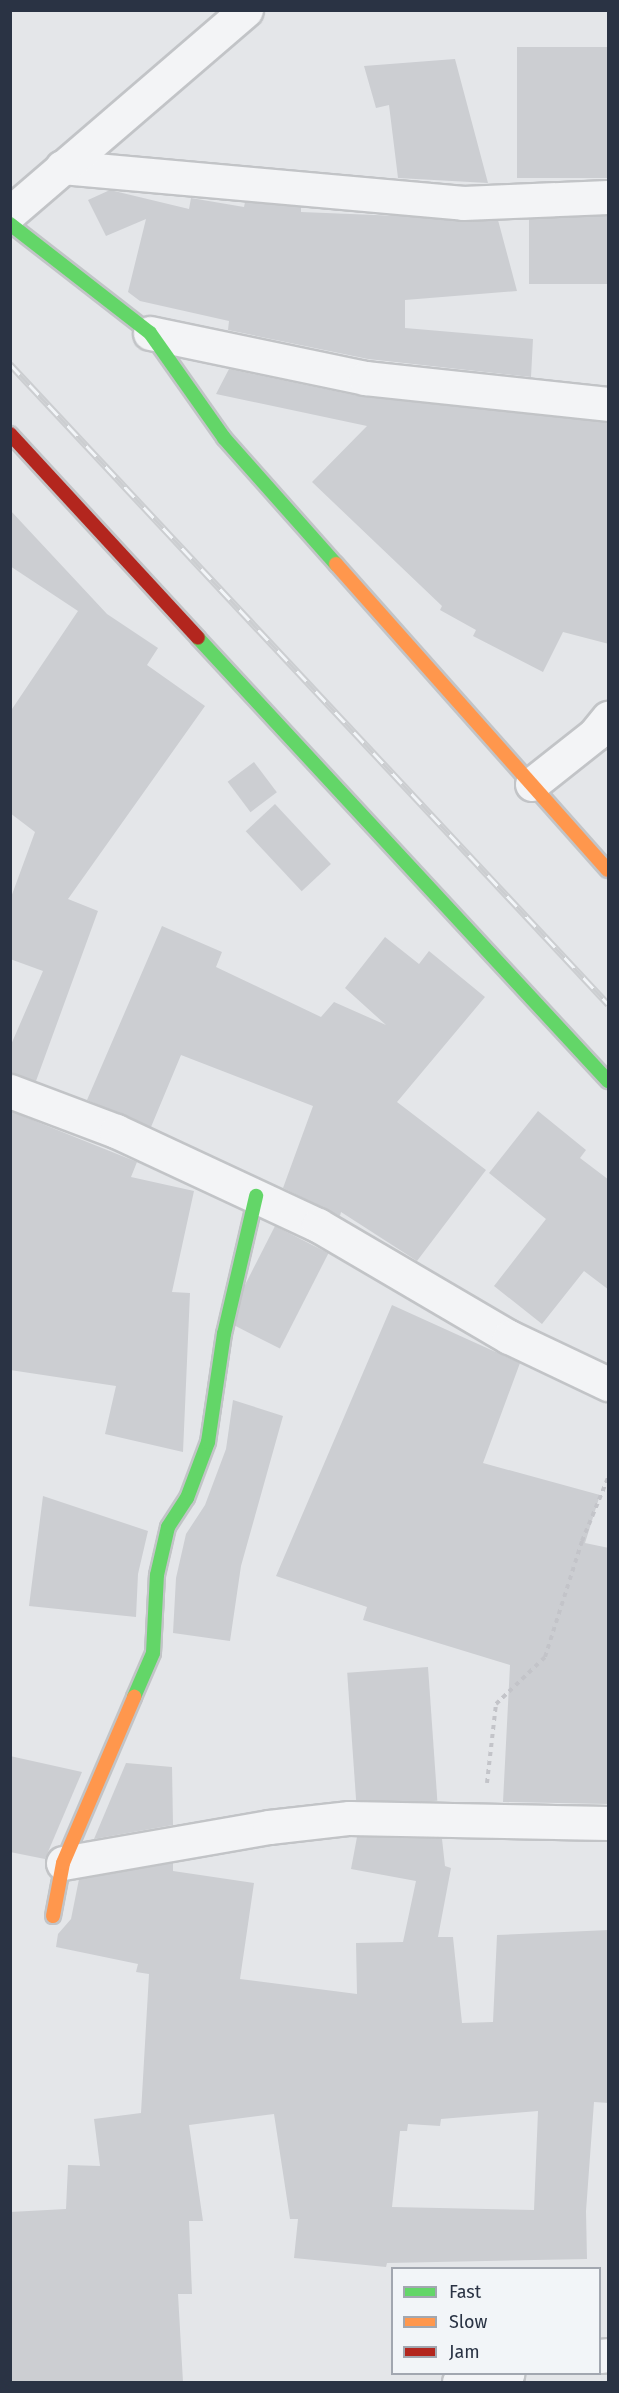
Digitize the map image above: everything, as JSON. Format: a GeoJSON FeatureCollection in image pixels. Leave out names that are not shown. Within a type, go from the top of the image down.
{"type":"FeatureCollection","features":[{"type":"Feature","properties":{"kind":"street"},"geometry":{"type":"LineString","coordinates":[[10,213],[246,10]]}},
{"type":"Feature","properties":{"kind":"street"},"geometry":{"type":"LineString","coordinates":[[62,167],[463,203],[609,197]]}},
{"type":"Feature","properties":{"kind":"street"},"geometry":{"type":"LineString","coordinates":[[10,224],[150,333],[224,438],[609,870]]}},
{"type":"Feature","properties":{"kind":"street"},"geometry":{"type":"LineString","coordinates":[[150,333],[365,378],[609,404]]}},
{"type":"Feature","properties":{"kind":"street"},"geometry":{"type":"LineString","coordinates":[[10,434],[609,1082]]}},
{"type":"Feature","properties":{"kind":"street"},"geometry":{"type":"LineString","coordinates":[[532,784],[595,734],[609,718]]}},
{"type":"Feature","properties":{"kind":"street"},"geometry":{"type":"LineString","coordinates":[[10,1091],[116,1131],[318,1226],[509,1337],[609,1384]]}},
{"type":"Feature","properties":{"kind":"street"},"geometry":{"type":"LineString","coordinates":[[53,1916],[63,1863],[153,1653],[157,1575],[168,1527],[187,1498],[208,1442],[224,1334],[256,1196]]}},
{"type":"Feature","properties":{"kind":"street"},"geometry":{"type":"LineString","coordinates":[[63,1863],[269,1827],[350,1818],[609,1823]]}},
{"type":"Feature","properties":{"kind":"street"},"geometry":{"type":"LineString","coordinates":[[459,2382],[496,2375]]}},
{"type":"Feature","properties":{"kind":"path"},"geometry":{"type":"LineString","coordinates":[[483,1819],[496,1704],[545,1657],[582,1541],[609,1478]]}},
{"type":"Feature","properties":{"kind":"building"},"geometry":{"type":"Polygon","coordinates":[[[517,47],[608,47],[608,178],[517,178],[517,47]]]}},
{"type":"Feature","properties":{"kind":"building"},"geometry":{"type":"Polygon","coordinates":[[[455,59],[488,183],[398,178],[389,105],[376,108],[364,66],[455,59]]]}},
{"type":"Feature","properties":{"kind":"building"},"geometry":{"type":"Polygon","coordinates":[[[110,190],[189,209],[191,198],[244,207],[245,202],[301,207],[301,212],[498,220],[517,291],[405,300],[405,328],[533,339],[531,377],[368,359],[228,330],[229,321],[140,301],[128,292],[146,219],[106,236],[88,200],[110,190]]]}},
{"type":"Feature","properties":{"kind":"building"},"geometry":{"type":"Polygon","coordinates":[[[529,216],[608,216],[608,284],[529,284],[529,216]]]}},
{"type":"Feature","properties":{"kind":"building"},"geometry":{"type":"Polygon","coordinates":[[[229,369],[363,397],[609,422],[609,644],[563,632],[543,672],[473,636],[476,630],[440,610],[442,606],[312,482],[367,426],[216,394],[229,369]]]}},
{"type":"Feature","properties":{"kind":"building"},"geometry":{"type":"Polygon","coordinates":[[[10,510],[107,614],[158,648],[147,665],[205,706],[68,899],[98,911],[36,1081],[10,1073],[10,1047],[43,971],[10,959],[10,900],[35,832],[10,813],[10,712],[78,611],[10,566],[10,510]]]}},
{"type":"Feature","properties":{"kind":"building"},"geometry":{"type":"Polygon","coordinates":[[[254,762],[277,792],[251,812],[228,782],[254,762]]]}},
{"type":"Feature","properties":{"kind":"building"},"geometry":{"type":"Polygon","coordinates":[[[275,804],[331,864],[302,891],[246,831],[275,804]]]}},
{"type":"Feature","properties":{"kind":"building"},"geometry":{"type":"Polygon","coordinates":[[[162,926],[222,952],[216,967],[321,1017],[334,1002],[386,1025],[345,988],[385,937],[419,964],[429,951],[485,997],[397,1102],[486,1170],[417,1261],[341,1212],[340,1216],[283,1188],[313,1106],[181,1055],[151,1127],[87,1100],[162,926]]]}},
{"type":"Feature","properties":{"kind":"building"},"geometry":{"type":"Polygon","coordinates":[[[10,1111],[137,1162],[131,1177],[194,1191],[172,1292],[190,1293],[183,1452],[105,1434],[116,1386],[10,1370],[10,1111]]]}},
{"type":"Feature","properties":{"kind":"building"},"geometry":{"type":"Polygon","coordinates":[[[538,1111],[586,1150],[580,1158],[609,1180],[609,1290],[584,1271],[542,1324],[494,1286],[546,1219],[489,1173],[538,1111]]]}},
{"type":"Feature","properties":{"kind":"building"},"geometry":{"type":"Polygon","coordinates":[[[275,1226],[328,1253],[280,1349],[226,1321],[275,1226]]]}},
{"type":"Feature","properties":{"kind":"building"},"geometry":{"type":"Polygon","coordinates":[[[392,1305],[520,1363],[483,1463],[600,1495],[585,1543],[609,1548],[609,1804],[503,1802],[510,1665],[363,1620],[367,1607],[276,1576],[392,1305]]]}},
{"type":"Feature","properties":{"kind":"building"},"geometry":{"type":"Polygon","coordinates":[[[233,1400],[283,1416],[241,1566],[230,1641],[173,1633],[176,1578],[186,1534],[205,1505],[226,1449],[233,1400]]]}},
{"type":"Feature","properties":{"kind":"building"},"geometry":{"type":"Polygon","coordinates":[[[43,1496],[148,1531],[138,1574],[136,1617],[29,1606],[43,1496]]]}},
{"type":"Feature","properties":{"kind":"building"},"geometry":{"type":"Polygon","coordinates":[[[428,1667],[437,1801],[357,1806],[347,1673],[428,1667]]]}},
{"type":"Feature","properties":{"kind":"building"},"geometry":{"type":"Polygon","coordinates":[[[10,1756],[82,1772],[45,1859],[10,1852],[10,1756]]]}},
{"type":"Feature","properties":{"kind":"building"},"geometry":{"type":"Polygon","coordinates":[[[126,1763],[172,1767],[173,1825],[94,1839],[126,1763]]]}},
{"type":"Feature","properties":{"kind":"building"},"geometry":{"type":"Polygon","coordinates":[[[357,1837],[442,1839],[445,1866],[451,1868],[438,1937],[453,1937],[462,2023],[493,2022],[497,1935],[609,1930],[609,2103],[594,2102],[586,2211],[587,2259],[387,2263],[386,2267],[294,2258],[298,2219],[290,2219],[274,2114],[189,2125],[203,2221],[189,2221],[192,2294],[178,2294],[183,2382],[10,2382],[10,2212],[66,2209],[68,2165],[100,2166],[94,2119],[141,2113],[149,1974],[136,1972],[138,1964],[56,1947],[58,1934],[71,1919],[79,1879],[173,1863],[173,1871],[254,1883],[240,1979],[357,1994],[356,1943],[403,1942],[416,1881],[351,1869],[357,1837]],[[538,2111],[441,2119],[440,2126],[408,2124],[407,2131],[400,2131],[392,2207],[534,2210],[538,2111]]]}},
{"type":"Feature","properties":{"kind":"railway"},"geometry":{"type":"LineString","coordinates":[[10,364],[608,1004]]}},
{"type":"Feature","properties":{"kind":"traffic: fast"},"geometry":{"type":"LineString","coordinates":[[10,224],[150,333],[224,438],[336,564]]}},
{"type":"Feature","properties":{"kind":"traffic: fast"},"geometry":{"type":"LineString","coordinates":[[198,638],[608,1081]]}},
{"type":"Feature","properties":{"kind":"traffic: fast"},"geometry":{"type":"LineString","coordinates":[[134,1697],[153,1653],[157,1575],[168,1527],[187,1498],[208,1442],[224,1334],[256,1196]]}},
{"type":"Feature","properties":{"kind":"traffic: slow"},"geometry":{"type":"LineString","coordinates":[[336,564],[608,870]]}},
{"type":"Feature","properties":{"kind":"traffic: slow"},"geometry":{"type":"LineString","coordinates":[[53,1916],[63,1863],[134,1697]]}},
{"type":"Feature","properties":{"kind":"traffic: jam"},"geometry":{"type":"LineString","coordinates":[[10,434],[198,638]]}}]}
